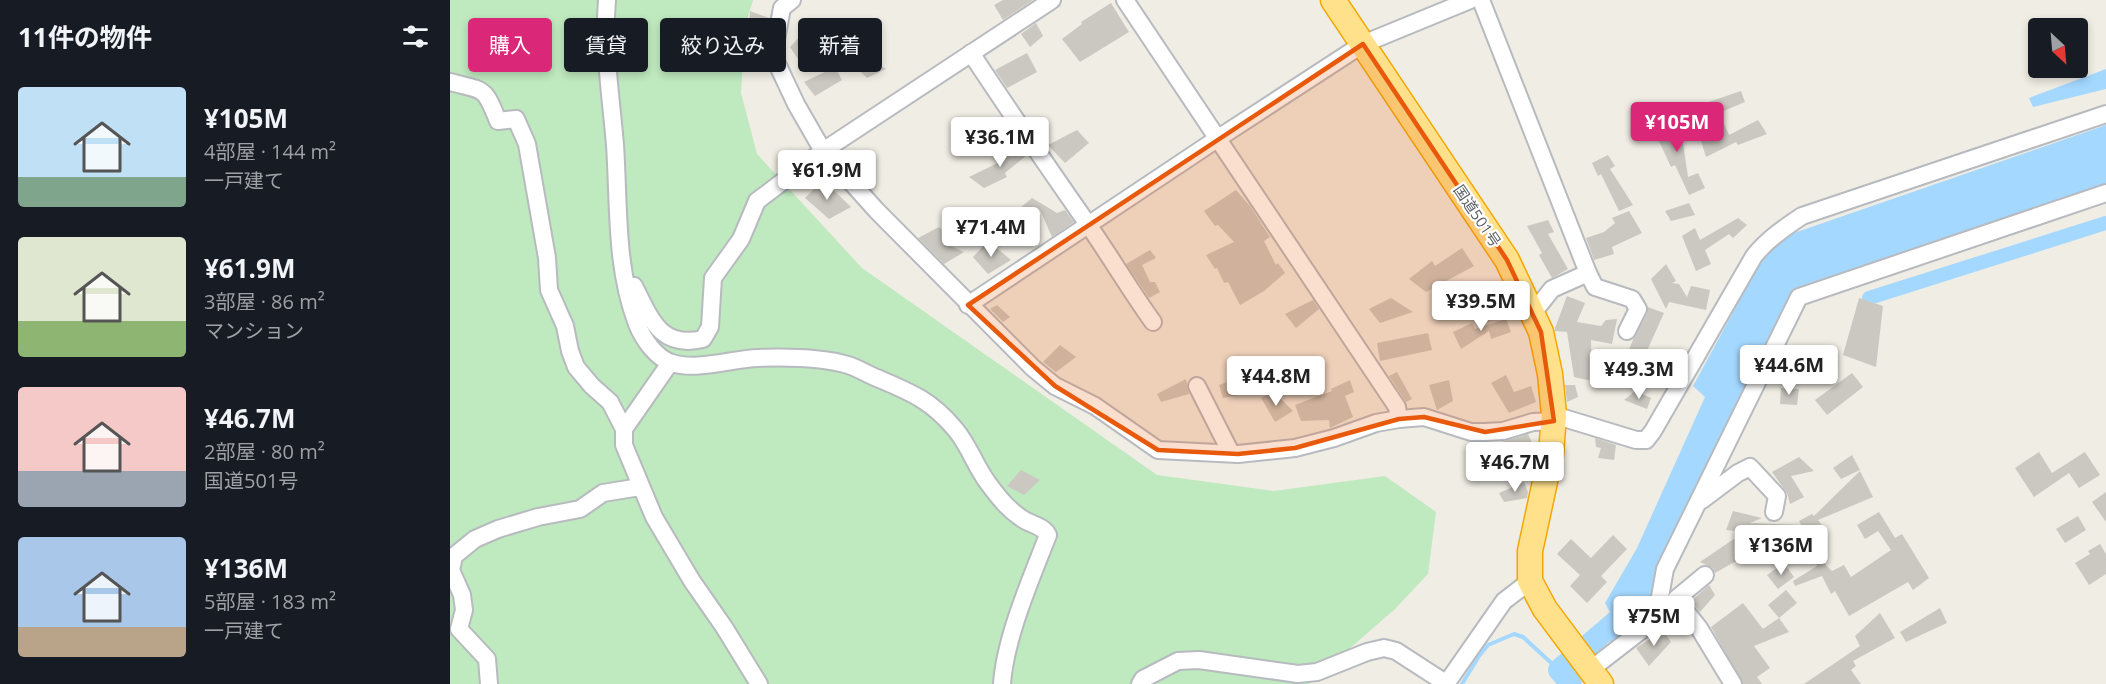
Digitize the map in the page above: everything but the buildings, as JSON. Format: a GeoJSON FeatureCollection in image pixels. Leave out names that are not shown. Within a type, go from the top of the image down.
{"type":"FeatureCollection","features":[{"type":"Feature","properties":{"kind":"highway","name":"国道501号"},"geometry":{"type":"LineString","coordinates":[[1333,0],[1507,260],[1542,332],[1550,374],[1554,418],[1544,494],[1530,551],[1530,581],[1545,609],[1596,677]]}},
{"type":"Feature","properties":{"kind":"street"},"geometry":{"type":"LineString","coordinates":[[607,0],[606,46],[617,173],[621,255],[625,284],[637,324],[646,342],[670,363],[699,365],[762,358],[811,359],[848,365],[923,399],[943,415],[958,431],[985,480],[1004,504],[1023,519],[1046,531],[1048,535],[1027,590],[1004,667],[1002,684]]}},
{"type":"Feature","properties":{"kind":"street"},"geometry":{"type":"LineString","coordinates":[[792,0],[782,8],[773,55],[796,104],[823,151],[877,211],[1033,368],[1048,380],[1095,406],[1158,450],[1231,453],[1295,448],[1334,438],[1376,423],[1424,417],[1471,432],[1503,431],[1554,418],[1636,440],[1646,440],[1754,256],[1766,241],[1813,212],[2106,114]]}},
{"type":"Feature","properties":{"kind":"street"},"geometry":{"type":"LineString","coordinates":[[625,284],[634,286],[656,327],[664,333],[673,339],[688,343],[703,339],[707,336],[710,327],[713,278],[741,239],[757,201],[823,151],[1052,0]]}},
{"type":"Feature","properties":{"kind":"street"},"geometry":{"type":"LineString","coordinates":[[1125,0],[1341,321],[1397,407],[1399,419]]}},
{"type":"Feature","properties":{"kind":"street"},"geometry":{"type":"LineString","coordinates":[[968,305],[1363,44],[1470,0]]}},
{"type":"Feature","properties":{"kind":"street"},"geometry":{"type":"LineString","coordinates":[[1481,0],[1595,287],[1632,298],[1638,309],[1627,331]]}},
{"type":"Feature","properties":{"kind":"street"},"geometry":{"type":"LineString","coordinates":[[971,53],[1027,139],[1088,224],[1153,322]]}},
{"type":"Feature","properties":{"kind":"street"},"geometry":{"type":"LineString","coordinates":[[450,82],[483,90],[498,121],[516,119],[527,144],[547,258],[549,290],[565,326],[576,367],[610,402],[624,429],[624,445],[654,517],[692,581],[759,684]]}},
{"type":"Feature","properties":{"kind":"street"},"geometry":{"type":"LineString","coordinates":[[1656,619],[1665,569],[1799,297],[2106,193]]}},
{"type":"Feature","properties":{"kind":"street"},"geometry":{"type":"LineString","coordinates":[[1533,313],[1552,289],[1588,273]]}},
{"type":"Feature","properties":{"kind":"street"},"geometry":{"type":"LineString","coordinates":[[624,429],[670,363]]}},
{"type":"Feature","properties":{"kind":"street"},"geometry":{"type":"LineString","coordinates":[[1197,386],[1231,453]]}},
{"type":"Feature","properties":{"kind":"street"},"geometry":{"type":"LineString","coordinates":[[1699,502],[1738,473],[1750,467],[1777,496],[1774,512]]}},
{"type":"Feature","properties":{"kind":"street"},"geometry":{"type":"LineString","coordinates":[[489,684],[487,659],[459,629],[464,610],[462,595],[452,570],[454,556],[475,539],[498,529],[538,517],[580,509],[603,493],[640,487]]}},
{"type":"Feature","properties":{"kind":"street"},"geometry":{"type":"LineString","coordinates":[[1596,677],[1676,599],[1705,575]]}},
{"type":"Feature","properties":{"kind":"street"},"geometry":{"type":"LineString","coordinates":[[1140,684],[1143,679],[1178,661],[1199,660],[1298,674],[1317,672],[1367,652],[1384,648],[1396,651],[1446,684],[1504,601],[1530,581]]}},
{"type":"Feature","properties":{"kind":"street"},"geometry":{"type":"LineString","coordinates":[[1676,599],[1698,628],[1733,684]]}},
{"type":"Feature","properties":{"kind":"highlighted area"},"geometry":{"type":"Polygon","coordinates":[[[1363,44],[1507,260],[1541,332],[1554,421],[1485,432],[1424,417],[1399,419],[1295,448],[1238,454],[1158,450],[1055,386],[968,305],[1363,44]]]}},
{"type":"Feature","properties":{"kind":"green space"},"geometry":{"type":"Polygon","coordinates":[[[450,0],[753,0],[747,18],[660,18],[660,72],[742,72],[741,93],[757,154],[862,268],[1157,475],[1274,491],[1385,476],[1436,512],[1428,574],[1395,609],[1309,684],[450,684],[450,0]]]}},
{"type":"Feature","properties":{"kind":"water"},"geometry":{"type":"Polygon","coordinates":[[[2106,69],[2106,89],[2033,107],[2029,98],[2082,78],[2088,78],[2088,76],[2106,69]]]}},
{"type":"Feature","properties":{"kind":"water"},"geometry":{"type":"Polygon","coordinates":[[[2106,125],[2106,184],[1795,291],[1649,617],[1612,644],[1599,627],[1612,616],[1605,603],[1637,548],[1705,397],[1693,386],[1774,240],[2106,125]]]}},
{"type":"Feature","properties":{"kind":"waterway"},"geometry":{"type":"LineString","coordinates":[[1869,298],[2106,223]]}},
{"type":"Feature","properties":{"kind":"waterway"},"geometry":{"type":"LineString","coordinates":[[1571,684],[1559,670],[1626,613]]}},
{"type":"Feature","properties":{"kind":"waterway"},"geometry":{"type":"LineString","coordinates":[[1462,684],[1488,645],[1514,634],[1523,637],[1559,670]]}}]}
